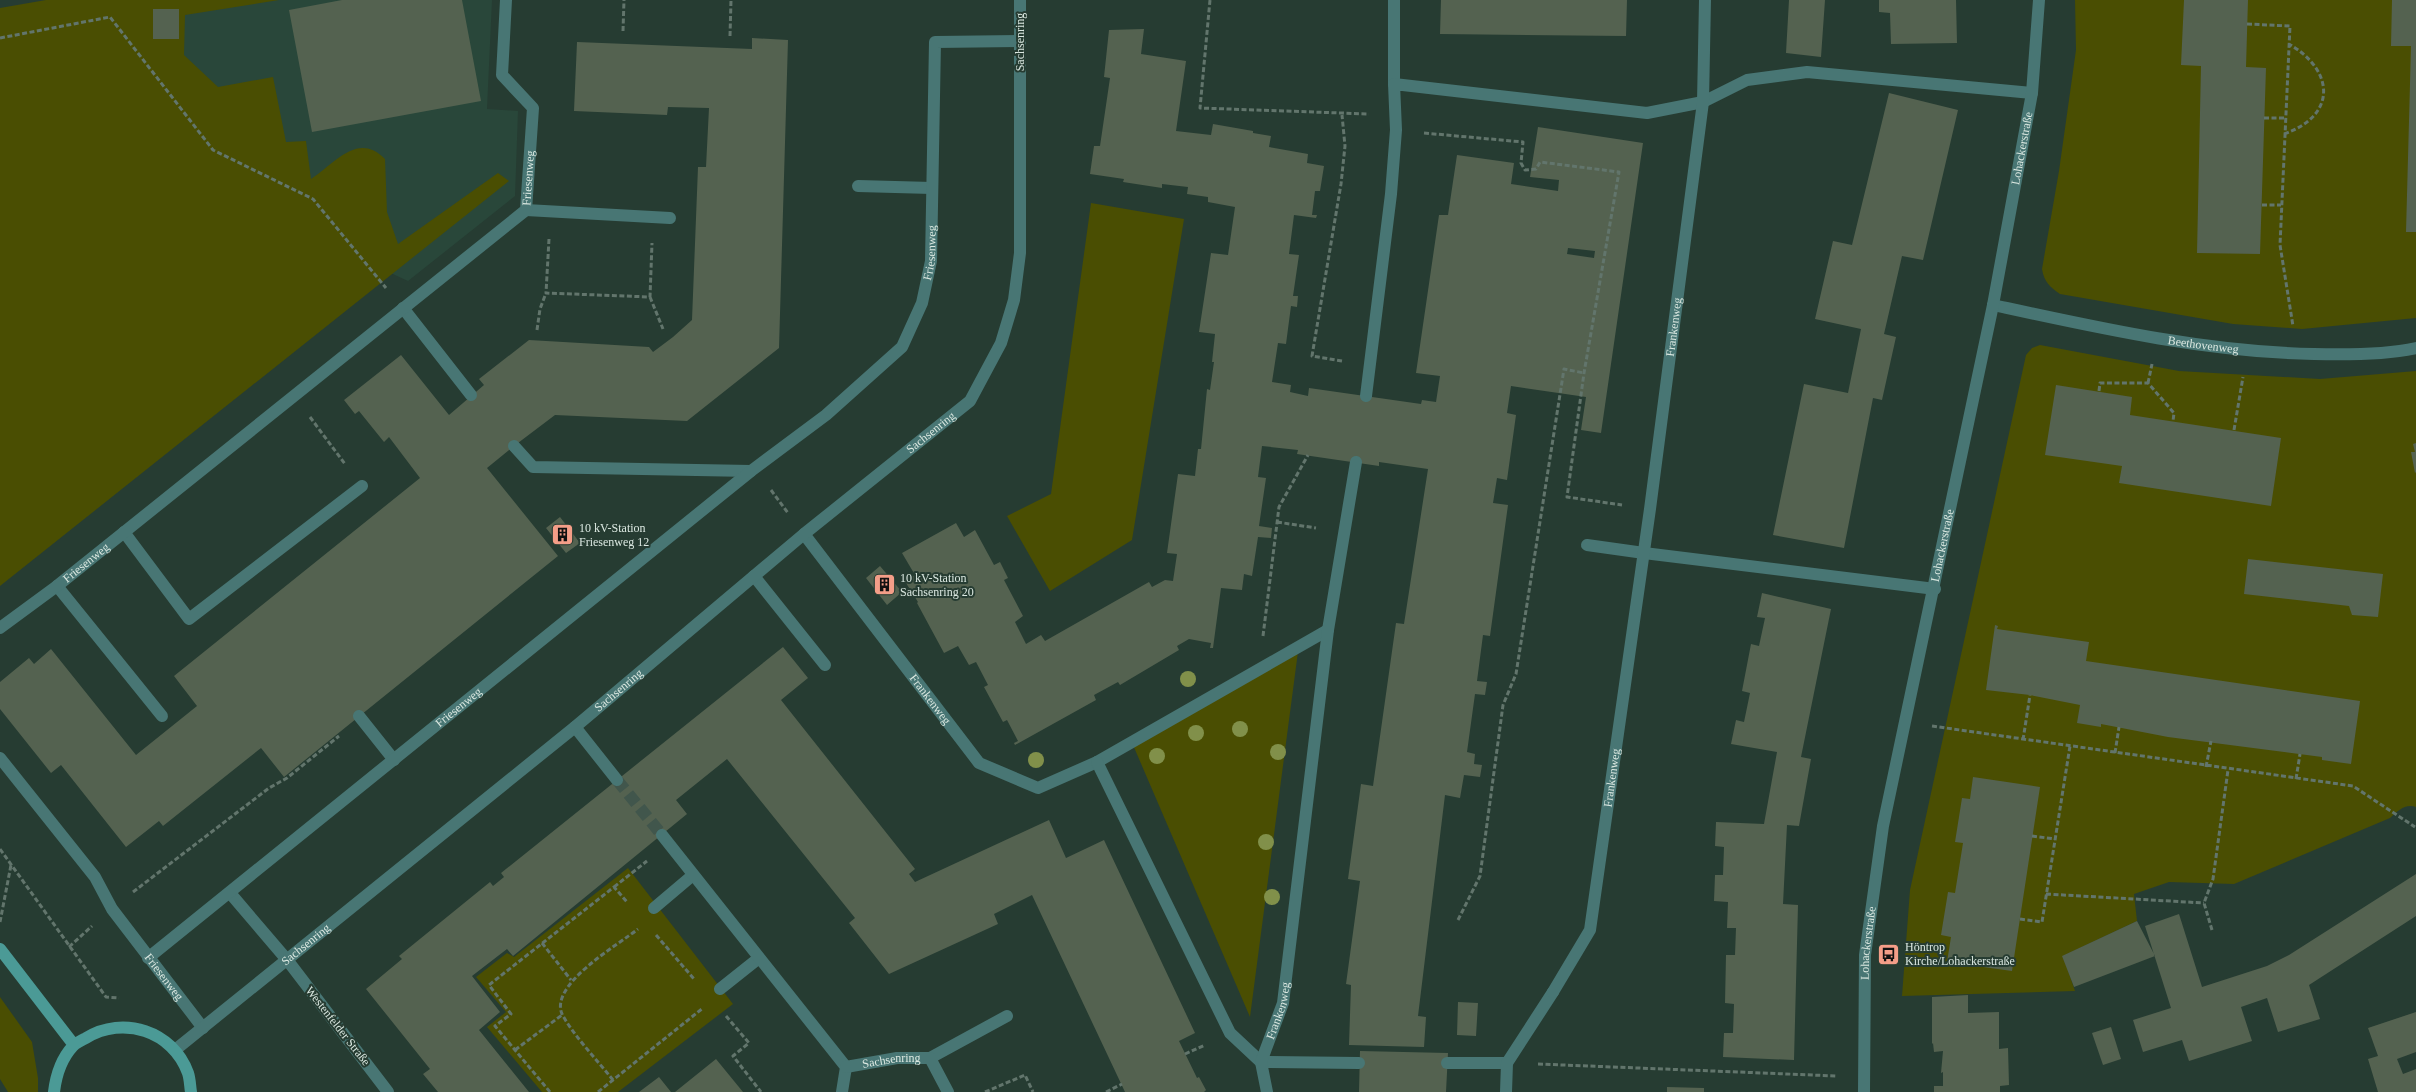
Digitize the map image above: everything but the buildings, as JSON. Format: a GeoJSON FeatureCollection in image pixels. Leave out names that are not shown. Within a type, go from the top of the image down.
{"type":"FeatureCollection","features":[{"type":"Feature","properties":{"kind":"street","name":"Friesenweg"},"geometry":{"type":"LineString","coordinates":[[0,628],[57,586],[526,210],[533,108],[502,75],[506,0]]}},
{"type":"Feature","properties":{"kind":"street","name":"Sachsenring"},"geometry":{"type":"LineString","coordinates":[[175,1050],[288,961],[575,727],[804,534],[970,401],[1001,343],[1014,300],[1020,253],[1020,0]]}},
{"type":"Feature","properties":{"kind":"street"},"geometry":{"type":"LineString","coordinates":[[1366,396],[1391,194],[1396,130],[1394,0]]}},
{"type":"Feature","properties":{"kind":"street","name":"Frankenweg"},"geometry":{"type":"LineString","coordinates":[[1508,1063],[1590,930],[1644,553],[1703,102],[1705,0]]}},
{"type":"Feature","properties":{"kind":"street","name":"Lohackerstraße"},"geometry":{"type":"LineString","coordinates":[[1864,1092],[1865,955],[1883,826],[1935,589],[1993,305],[2032,93],[2039,0]]}},
{"type":"Feature","properties":{"kind":"street","name":"Friesenweg"},"geometry":{"type":"LineString","coordinates":[[148,958],[751,471],[826,414],[902,347],[922,303],[931,261],[935,42],[1020,41]]}},
{"type":"Feature","properties":{"kind":"street"},"geometry":{"type":"LineString","coordinates":[[1394,84],[1648,113],[1703,102],[1747,80],[1807,72],[2032,93]]}},
{"type":"Feature","properties":{"kind":"street"},"geometry":{"type":"LineString","coordinates":[[858,186],[932,188]]}},
{"type":"Feature","properties":{"kind":"street"},"geometry":{"type":"LineString","coordinates":[[526,210],[670,218]]}},
{"type":"Feature","properties":{"kind":"street","name":"Beethovenweg"},"geometry":{"type":"LineString","coordinates":[[1993,305],[2157,339],[2246,351],[2352,355],[2416,348]]}},
{"type":"Feature","properties":{"kind":"street"},"geometry":{"type":"LineString","coordinates":[[403,308],[471,395]]}},
{"type":"Feature","properties":{"kind":"street"},"geometry":{"type":"LineString","coordinates":[[514,446],[533,467],[751,471]]}},
{"type":"Feature","properties":{"kind":"street","name":"Frankenweg"},"geometry":{"type":"LineString","coordinates":[[1261,1062],[1283,1003],[1328,630],[1356,462]]}},
{"type":"Feature","properties":{"kind":"street"},"geometry":{"type":"LineString","coordinates":[[124,532],[189,619],[362,486]]}},
{"type":"Feature","properties":{"kind":"street","name":"Frankenweg"},"geometry":{"type":"LineString","coordinates":[[804,534],[979,763],[1038,788],[1097,762],[1328,630]]}},
{"type":"Feature","properties":{"kind":"street"},"geometry":{"type":"LineString","coordinates":[[1588,545],[1935,589]]}},
{"type":"Feature","properties":{"kind":"street"},"geometry":{"type":"LineString","coordinates":[[754,576],[825,665]]}},
{"type":"Feature","properties":{"kind":"street"},"geometry":{"type":"LineString","coordinates":[[57,586],[162,716]]}},
{"type":"Feature","properties":{"kind":"street"},"geometry":{"type":"LineString","coordinates":[[360,718],[394,760]]}},
{"type":"Feature","properties":{"kind":"street"},"geometry":{"type":"LineString","coordinates":[[575,727],[617,780]]}},
{"type":"Feature","properties":{"kind":"street","name":"Friesenweg"},"geometry":{"type":"LineString","coordinates":[[0,758],[96,877],[112,909],[203,1028]]}},
{"type":"Feature","properties":{"kind":"street"},"geometry":{"type":"LineString","coordinates":[[1097,762],[1230,1033],[1261,1062],[1267,1092]]}},
{"type":"Feature","properties":{"kind":"street","name":"Sachsenring"},"geometry":{"type":"LineString","coordinates":[[665,840],[846,1067],[842,1092]]}},
{"type":"Feature","properties":{"kind":"street"},"geometry":{"type":"LineString","coordinates":[[654,908],[693,875]]}},
{"type":"Feature","properties":{"kind":"street","name":"Westenfelder Straße"},"geometry":{"type":"LineString","coordinates":[[230,893],[288,961],[388,1092]]}},
{"type":"Feature","properties":{"kind":"street"},"geometry":{"type":"LineString","coordinates":[[0,949],[74,1045]]}},
{"type":"Feature","properties":{"kind":"street"},"geometry":{"type":"LineString","coordinates":[[720,989],[759,958]]}},
{"type":"Feature","properties":{"kind":"street"},"geometry":{"type":"LineString","coordinates":[[930,1058],[1007,1016]]}},
{"type":"Feature","properties":{"kind":"street"},"geometry":{"type":"LineString","coordinates":[[54,1092],[56,1076],[64,1058],[74,1045],[93,1033],[111,1027],[130,1027],[148,1031],[164,1040],[175,1050],[188,1073],[191,1092]]}},
{"type":"Feature","properties":{"kind":"street","name":"Sachsenring"},"geometry":{"type":"LineString","coordinates":[[846,1067],[897,1058],[930,1058],[948,1092]]}},
{"type":"Feature","properties":{"kind":"street"},"geometry":{"type":"LineString","coordinates":[[1261,1062],[1360,1063]]}},
{"type":"Feature","properties":{"kind":"street"},"geometry":{"type":"LineString","coordinates":[[1447,1063],[1508,1063],[1506,1092]]}},
{"type":"Feature","properties":{"kind":"path"},"geometry":{"type":"LineString","coordinates":[[623,31],[624,0]]}},
{"type":"Feature","properties":{"kind":"path"},"geometry":{"type":"LineString","coordinates":[[730,36],[731,0]]}},
{"type":"Feature","properties":{"kind":"path"},"geometry":{"type":"LineString","coordinates":[[1210,0],[1200,108],[1342,114],[1395,114]]}},
{"type":"Feature","properties":{"kind":"path"},"geometry":{"type":"LineString","coordinates":[[0,38],[110,17],[213,150],[313,199],[403,308]]}},
{"type":"Feature","properties":{"kind":"path"},"geometry":{"type":"LineString","coordinates":[[2247,24],[2290,26],[2280,246],[2293,326],[2290,354]]}},
{"type":"Feature","properties":{"kind":"path"},"geometry":{"type":"LineString","coordinates":[[2284,134],[2298,129],[2310,120],[2321,107],[2325,92],[2322,78],[2314,63],[2303,52],[2288,44]]}},
{"type":"Feature","properties":{"kind":"path"},"geometry":{"type":"LineString","coordinates":[[1342,114],[1345,146],[1341,184],[1312,356],[1370,365]]}},
{"type":"Feature","properties":{"kind":"path"},"geometry":{"type":"LineString","coordinates":[[2264,118],[2285,118]]}},
{"type":"Feature","properties":{"kind":"path"},"geometry":{"type":"LineString","coordinates":[[1396,130],[1523,142],[1521,163],[1525,170],[1536,170],[1540,162],[1619,172],[1584,373],[1567,497],[1650,509]]}},
{"type":"Feature","properties":{"kind":"path"},"geometry":{"type":"LineString","coordinates":[[2262,205],[2281,205]]}},
{"type":"Feature","properties":{"kind":"path"},"geometry":{"type":"LineString","coordinates":[[537,330],[540,309],[546,293],[550,211]]}},
{"type":"Feature","properties":{"kind":"path"},"geometry":{"type":"LineString","coordinates":[[653,217],[650,297],[663,330]]}},
{"type":"Feature","properties":{"kind":"path"},"geometry":{"type":"LineString","coordinates":[[546,293],[650,297]]}},
{"type":"Feature","properties":{"kind":"path"},"geometry":{"type":"LineString","coordinates":[[2234,430],[2246,351]]}},
{"type":"Feature","properties":{"kind":"path"},"geometry":{"type":"LineString","coordinates":[[1458,920],[1480,876],[1503,705],[1516,674],[1564,369],[1584,373]]}},
{"type":"Feature","properties":{"kind":"path"},"geometry":{"type":"LineString","coordinates":[[2099,391],[2100,383],[2148,383],[2174,413],[2173,421]]}},
{"type":"Feature","properties":{"kind":"path"},"geometry":{"type":"LineString","coordinates":[[318,428],[362,486]]}},
{"type":"Feature","properties":{"kind":"path"},"geometry":{"type":"LineString","coordinates":[[1258,670],[1279,506],[1308,455]]}},
{"type":"Feature","properties":{"kind":"path"},"geometry":{"type":"LineString","coordinates":[[751,471],[764,482],[804,534]]}},
{"type":"Feature","properties":{"kind":"path"},"geometry":{"type":"LineString","coordinates":[[1277,522],[1344,532]]}},
{"type":"Feature","properties":{"kind":"path"},"geometry":{"type":"LineString","coordinates":[[2023,740],[2030,695]]}},
{"type":"Feature","properties":{"kind":"path"},"geometry":{"type":"LineString","coordinates":[[112,909],[269,788],[287,778],[360,718]]}},
{"type":"Feature","properties":{"kind":"path"},"geometry":{"type":"LineString","coordinates":[[1906,722],[2228,770],[2353,786],[2416,827]]}},
{"type":"Feature","properties":{"kind":"path"},"geometry":{"type":"LineString","coordinates":[[2115,753],[2119,727]]}},
{"type":"Feature","properties":{"kind":"path"},"geometry":{"type":"LineString","coordinates":[[2206,766],[2211,741]]}},
{"type":"Feature","properties":{"kind":"path"},"geometry":{"type":"LineString","coordinates":[[2020,920],[2042,922],[2070,746]]}},
{"type":"Feature","properties":{"kind":"path"},"geometry":{"type":"LineString","coordinates":[[2296,779],[2300,754]]}},
{"type":"Feature","properties":{"kind":"path"},"geometry":{"type":"LineString","coordinates":[[2212,930],[2204,903],[2212,879],[2228,770]]}},
{"type":"Feature","properties":{"kind":"path"},"geometry":{"type":"LineString","coordinates":[[2032,836],[2055,839]]}},
{"type":"Feature","properties":{"kind":"path"},"geometry":{"type":"LineString","coordinates":[[550,1092],[496,1026],[511,1014],[489,985],[614,887],[665,840]]}},
{"type":"Feature","properties":{"kind":"path"},"geometry":{"type":"LineString","coordinates":[[0,849],[106,997],[128,999]]}},
{"type":"Feature","properties":{"kind":"path"},"geometry":{"type":"LineString","coordinates":[[0,922],[11,865]]}},
{"type":"Feature","properties":{"kind":"path"},"geometry":{"type":"LineString","coordinates":[[614,887],[633,909]]}},
{"type":"Feature","properties":{"kind":"path"},"geometry":{"type":"LineString","coordinates":[[2046,894],[2204,903]]}},
{"type":"Feature","properties":{"kind":"path"},"geometry":{"type":"LineString","coordinates":[[613,1080],[562,1014],[560,1000],[571,980],[646,923]]}},
{"type":"Feature","properties":{"kind":"path"},"geometry":{"type":"LineString","coordinates":[[652,930],[701,986]]}},
{"type":"Feature","properties":{"kind":"path"},"geometry":{"type":"LineString","coordinates":[[542,943],[571,980]]}},
{"type":"Feature","properties":{"kind":"path"},"geometry":{"type":"LineString","coordinates":[[598,1092],[705,1006]]}},
{"type":"Feature","properties":{"kind":"path"},"geometry":{"type":"LineString","coordinates":[[515,1050],[562,1014]]}},
{"type":"Feature","properties":{"kind":"path"},"geometry":{"type":"LineString","coordinates":[[725,1014],[749,1043],[733,1056],[761,1092]]}},
{"type":"Feature","properties":{"kind":"path"},"geometry":{"type":"LineString","coordinates":[[1508,1063],[1864,1077]]}},
{"type":"Feature","properties":{"kind":"path"},"geometry":{"type":"LineString","coordinates":[[985,1092],[1025,1075],[1033,1092]]}},
{"type":"Feature","properties":{"kind":"path"},"geometry":{"type":"LineString","coordinates":[[1106,1092],[1122,1084]]}},
{"type":"Feature","properties":{"kind":"shaded area"},"geometry":{"type":"Polygon","coordinates":[[[46,0],[279,0],[185,15],[184,55],[218,87],[273,77],[286,142],[306,141],[311,179],[338,158],[356,149],[365,148],[375,151],[385,159],[387,212],[398,244],[498,173],[509,181],[0,586],[0,8],[46,0]]]}},
{"type":"Feature","properties":{"kind":"shaded area"},"geometry":{"type":"Polygon","coordinates":[[[117,0],[492,0],[487,109],[518,111],[515,196],[408,281],[382,269],[117,0]]]}},
{"type":"Feature","properties":{"kind":"shaded area"},"geometry":{"type":"Polygon","coordinates":[[[2075,0],[2416,0],[2416,318],[2302,329],[2233,324],[2060,294],[2050,286],[2044,277],[2042,269],[2059,171],[2076,50],[2075,0]]]}},
{"type":"Feature","properties":{"kind":"shaded area"},"geometry":{"type":"Polygon","coordinates":[[[1091,203],[1184,219],[1132,540],[1050,591],[1007,516],[1051,494],[1091,203]]]}},
{"type":"Feature","properties":{"kind":"shaded area"},"geometry":{"type":"Polygon","coordinates":[[[2040,345],[2179,371],[2320,379],[2416,371],[2416,807],[2405,807],[2390,818],[2234,884],[2169,882],[2134,894],[2137,921],[2063,956],[2075,991],[1902,996],[1910,890],[2026,355],[2032,348],[2040,345]]]}},
{"type":"Feature","properties":{"kind":"shaded area"},"geometry":{"type":"Polygon","coordinates":[[[1299,644],[1250,1017],[1133,745],[1299,644]]]}},
{"type":"Feature","properties":{"kind":"shaded area"},"geometry":{"type":"Polygon","coordinates":[[[628,868],[733,1004],[618,1092],[542,1092],[487,1027],[506,1012],[476,977],[507,953],[514,957],[628,868]]]}},
{"type":"Feature","properties":{"kind":"shaded area"},"geometry":{"type":"Polygon","coordinates":[[[0,997],[32,1042],[38,1078],[38,1092],[8,1092],[0,1079],[0,997]]]}},
{"type":"Feature","properties":{"kind":"tunnel"},"geometry":{"type":"LineString","coordinates":[[617,780],[662,835]]}},
{"type":"Feature","properties":{"kind":"place","name":"10 kV-Station Friesenweg 12"},"geometry":{"type":"Point","coordinates":[563,535]}},
{"type":"Feature","properties":{"kind":"place","name":"10 kV-Station Sachsenring 20"},"geometry":{"type":"Point","coordinates":[884,585]}},
{"type":"Feature","properties":{"kind":"place","name":"Höntrop Kirche/Lohackerstraße"},"geometry":{"type":"Point","coordinates":[1889,954]}}]}
